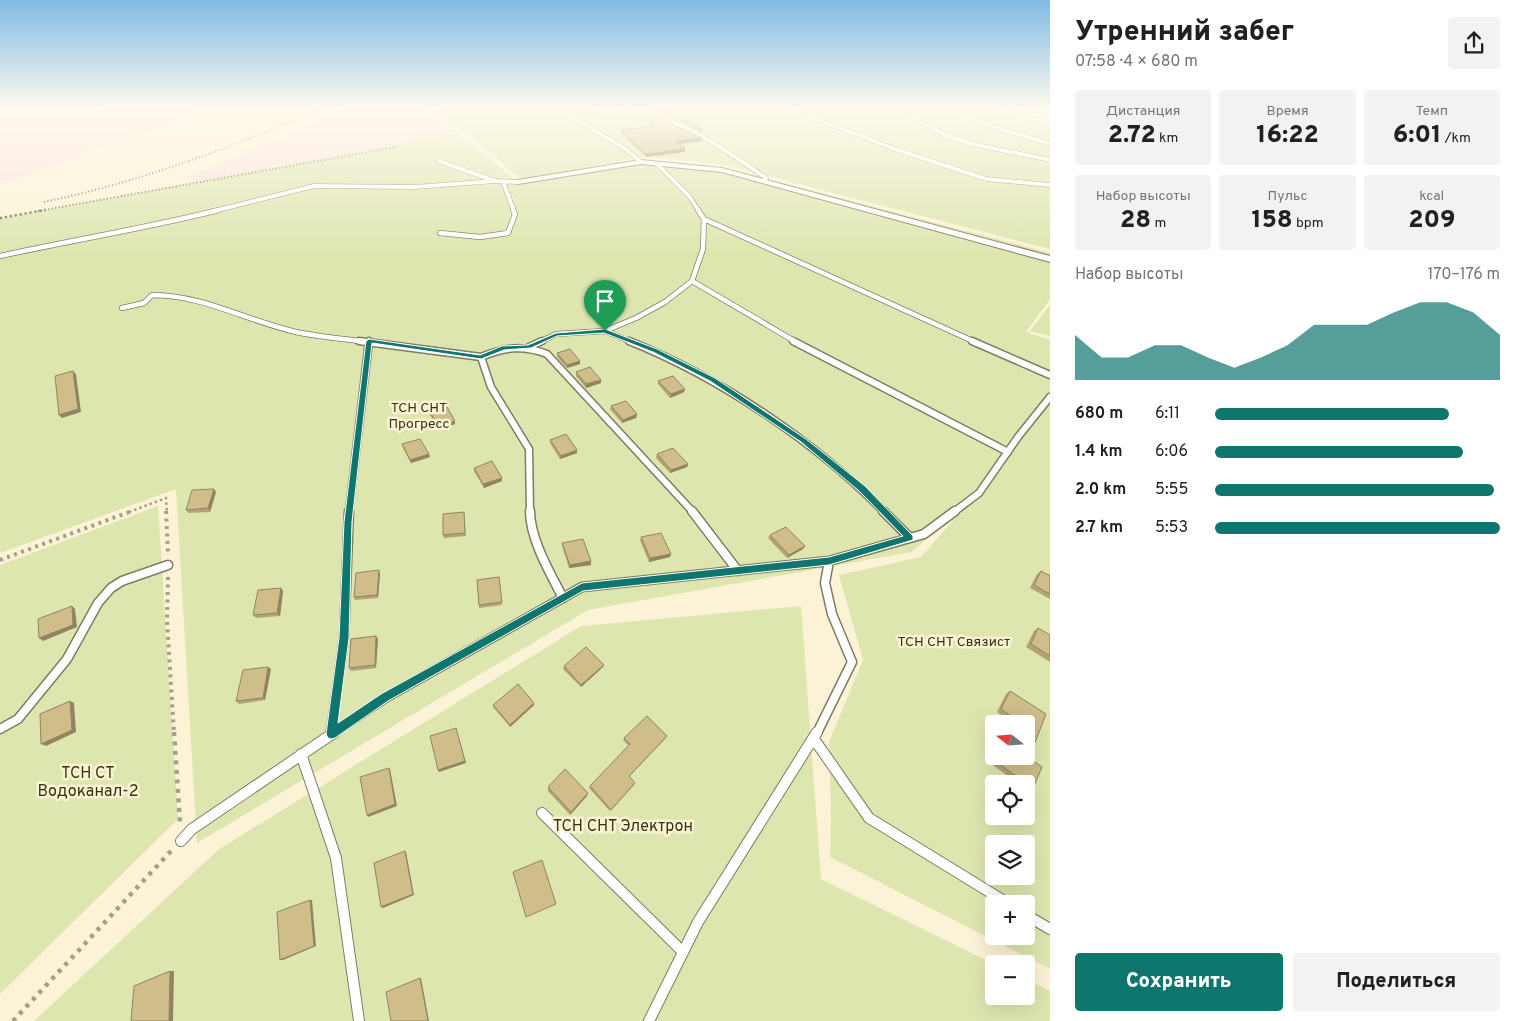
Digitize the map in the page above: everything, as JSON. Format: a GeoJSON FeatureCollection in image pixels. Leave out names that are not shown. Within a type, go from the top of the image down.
{"type":"FeatureCollection","features":[{"type":"Feature","properties":{"kind":"street"},"geometry":{"type":"LineString","coordinates":[[518,182],[642,162],[722,170],[1050,259]]}},
{"type":"Feature","properties":{"kind":"lane"},"geometry":{"type":"LineString","coordinates":[[636,158],[642,162]]}},
{"type":"Feature","properties":{"kind":"lane"},"geometry":{"type":"LineString","coordinates":[[734,158],[766,178],[764,180]]}},
{"type":"Feature","properties":{"kind":"lane"},"geometry":{"type":"LineString","coordinates":[[921,158],[986,179],[1050,186]]}},
{"type":"Feature","properties":{"kind":"lane"},"geometry":{"type":"LineString","coordinates":[[439,161],[494,181]]}},
{"type":"Feature","properties":{"kind":"lane"},"geometry":{"type":"LineString","coordinates":[[657,164],[689,196],[704,219],[769,250],[1050,375]]}},
{"type":"Feature","properties":{"kind":"lane"},"geometry":{"type":"LineString","coordinates":[[0,256],[91,236],[167,223],[327,184],[415,187],[494,181],[518,182]]}},
{"type":"Feature","properties":{"kind":"lane"},"geometry":{"type":"LineString","coordinates":[[440,233],[480,237],[508,233],[515,214],[503,182]]}},
{"type":"Feature","properties":{"kind":"lane"},"geometry":{"type":"LineString","coordinates":[[122,308],[144,303],[152,295],[172,295],[201,301],[296,332],[481,357],[502,348],[529,346],[556,334],[605,331],[636,318],[665,302],[692,281],[703,249],[704,219]]}},
{"type":"Feature","properties":{"kind":"lane"},"geometry":{"type":"LineString","coordinates":[[692,281],[775,331],[1008,452]]}},
{"type":"Feature","properties":{"kind":"lane"},"geometry":{"type":"LineString","coordinates":[[605,331],[655,351],[712,380],[803,441],[862,489],[910,538]]}},
{"type":"Feature","properties":{"kind":"lane"},"geometry":{"type":"LineString","coordinates":[[331,734],[344,638],[348,522],[369,341]]}},
{"type":"Feature","properties":{"kind":"lane"},"geometry":{"type":"LineString","coordinates":[[529,346],[547,354],[613,424],[692,510],[738,571]]}},
{"type":"Feature","properties":{"kind":"lane"},"geometry":{"type":"LineString","coordinates":[[481,357],[491,387],[529,449],[530,519],[544,561],[563,598]]}},
{"type":"Feature","properties":{"kind":"lane"},"geometry":{"type":"LineString","coordinates":[[181,841],[192,829],[385,698],[582,587],[829,561],[924,534],[980,493],[1008,452],[1050,397]]}},
{"type":"Feature","properties":{"kind":"lane"},"geometry":{"type":"LineString","coordinates":[[649,1021],[698,922],[814,739],[852,662],[832,614],[825,583],[829,561]]}},
{"type":"Feature","properties":{"kind":"lane"},"geometry":{"type":"LineString","coordinates":[[0,729],[18,719],[67,659],[98,603],[111,588],[122,581],[168,565]]}},
{"type":"Feature","properties":{"kind":"lane"},"geometry":{"type":"LineString","coordinates":[[814,739],[869,818],[994,895]]}},
{"type":"Feature","properties":{"kind":"lane"},"geometry":{"type":"LineString","coordinates":[[301,754],[336,858],[359,1021]]}},
{"type":"Feature","properties":{"kind":"lane"},"geometry":{"type":"LineString","coordinates":[[542,813],[683,952]]}},
{"type":"Feature","properties":{"kind":"lane"},"geometry":{"type":"LineString","coordinates":[[1035,920],[1050,929]]}},
{"type":"Feature","properties":{"kind":"path"},"geometry":{"type":"LineString","coordinates":[[0,560],[166,498],[167,621],[181,841],[13,1021]]}},
{"type":"Feature","properties":{"kind":"shaded area"},"geometry":{"type":"Polygon","coordinates":[[[0,158],[75,158],[0,185],[0,158]]]}},
{"type":"Feature","properties":{"kind":"shaded area"},"geometry":{"type":"Polygon","coordinates":[[[232,158],[479,158],[489,166],[194,189],[193,174],[232,158]]]}},
{"type":"Feature","properties":{"kind":"green space","name":"ТСН СНТ Прогресс"},"geometry":{"type":"Polygon","coordinates":[[[326,158],[489,158],[519,183],[629,160],[727,168],[1050,253],[1050,299],[1026,332],[1050,340],[1050,969],[1035,961],[1035,955],[1022,955],[1003,945],[1035,945],[1035,895],[985,895],[985,936],[830,857],[829,742],[863,660],[839,575],[921,557],[968,503],[912,552],[588,610],[197,843],[176,489],[0,553],[0,218],[326,158]]]}},
{"type":"Feature","properties":{"kind":"green space"},"geometry":{"type":"Polygon","coordinates":[[[496,158],[637,158],[521,180],[496,158]]]}},
{"type":"Feature","properties":{"kind":"green space"},"geometry":{"type":"Polygon","coordinates":[[[660,158],[1050,158],[1050,249],[725,165],[660,158]]]}},
{"type":"Feature","properties":{"kind":"green space"},"geometry":{"type":"Polygon","coordinates":[[[1050,305],[1050,336],[1030,331],[1050,305]]]}},
{"type":"Feature","properties":{"kind":"green space","name":"ТСН СТ Водоканал-2"},"geometry":{"type":"Polygon","coordinates":[[[158,506],[178,819],[0,994],[0,565],[158,506]]]}},
{"type":"Feature","properties":{"kind":"green space","name":"ТСН СНТ Электрон"},"geometry":{"type":"Polygon","coordinates":[[[801,606],[821,879],[985,960],[985,1005],[1035,1005],[1035,984],[1050,991],[1050,1021],[34,1021],[219,849],[581,626],[801,606]]]}},
{"type":"Feature","properties":{"kind":"building"},"geometry":{"type":"Polygon","coordinates":[[[570,349],[580,361],[567,365],[557,353],[570,349]]]}},
{"type":"Feature","properties":{"kind":"building"},"geometry":{"type":"Polygon","coordinates":[[[590,367],[601,380],[586,384],[576,372],[590,367]]]}},
{"type":"Feature","properties":{"kind":"building"},"geometry":{"type":"Polygon","coordinates":[[[73,371],[78,409],[59,415],[55,376],[73,371]]]}},
{"type":"Feature","properties":{"kind":"building"},"geometry":{"type":"Polygon","coordinates":[[[673,376],[685,389],[671,394],[658,381],[673,376]]]}},
{"type":"Feature","properties":{"kind":"building"},"geometry":{"type":"Polygon","coordinates":[[[626,401],[637,414],[623,420],[611,406],[626,401]]]}},
{"type":"Feature","properties":{"kind":"building"},"geometry":{"type":"Polygon","coordinates":[[[447,407],[455,421],[438,426],[430,412],[447,407]]]}},
{"type":"Feature","properties":{"kind":"building"},"geometry":{"type":"Polygon","coordinates":[[[566,434],[577,450],[561,456],[550,440],[566,434]]]}},
{"type":"Feature","properties":{"kind":"building"},"geometry":{"type":"Polygon","coordinates":[[[420,439],[429,454],[410,460],[402,444],[420,439]]]}},
{"type":"Feature","properties":{"kind":"building"},"geometry":{"type":"Polygon","coordinates":[[[673,448],[688,464],[671,470],[657,454],[673,448]]]}},
{"type":"Feature","properties":{"kind":"building"},"geometry":{"type":"Polygon","coordinates":[[[492,461],[502,478],[483,484],[474,468],[492,461]]]}},
{"type":"Feature","properties":{"kind":"building"},"geometry":{"type":"Polygon","coordinates":[[[214,489],[208,508],[186,510],[192,490],[214,489]]]}},
{"type":"Feature","properties":{"kind":"building"},"geometry":{"type":"Polygon","coordinates":[[[464,512],[465,533],[443,535],[443,514],[464,512]]]}},
{"type":"Feature","properties":{"kind":"building"},"geometry":{"type":"Polygon","coordinates":[[[786,527],[805,546],[789,555],[770,535],[786,527]]]}},
{"type":"Feature","properties":{"kind":"building"},"geometry":{"type":"Polygon","coordinates":[[[661,533],[671,554],[650,558],[641,537],[661,533]]]}},
{"type":"Feature","properties":{"kind":"building"},"geometry":{"type":"Polygon","coordinates":[[[583,539],[591,561],[570,565],[562,543],[583,539]]]}},
{"type":"Feature","properties":{"kind":"building"},"geometry":{"type":"Polygon","coordinates":[[[379,570],[377,595],[354,597],[356,573],[379,570]]]}},
{"type":"Feature","properties":{"kind":"building"},"geometry":{"type":"Polygon","coordinates":[[[1041,571],[1050,576],[1050,594],[1034,585],[1041,571]]]}},
{"type":"Feature","properties":{"kind":"building"},"geometry":{"type":"Polygon","coordinates":[[[499,577],[502,602],[479,605],[477,580],[499,577]]]}},
{"type":"Feature","properties":{"kind":"building"},"geometry":{"type":"Polygon","coordinates":[[[281,588],[277,613],[253,615],[258,590],[281,588]]]}},
{"type":"Feature","properties":{"kind":"building"},"geometry":{"type":"Polygon","coordinates":[[[72,606],[73,625],[39,638],[38,619],[72,606]]]}},
{"type":"Feature","properties":{"kind":"building"},"geometry":{"type":"Polygon","coordinates":[[[1038,628],[1050,635],[1050,656],[1031,644],[1038,628]]]}},
{"type":"Feature","properties":{"kind":"building"},"geometry":{"type":"Polygon","coordinates":[[[376,636],[375,665],[349,668],[351,639],[376,636]]]}},
{"type":"Feature","properties":{"kind":"building"},"geometry":{"type":"Polygon","coordinates":[[[586,647],[604,665],[581,685],[564,666],[586,647]]]}},
{"type":"Feature","properties":{"kind":"building"},"geometry":{"type":"Polygon","coordinates":[[[268,667],[263,698],[236,701],[243,670],[268,667]]]}},
{"type":"Feature","properties":{"kind":"building"},"geometry":{"type":"Polygon","coordinates":[[[518,684],[534,703],[510,725],[493,705],[518,684]]]}},
{"type":"Feature","properties":{"kind":"building"},"geometry":{"type":"Polygon","coordinates":[[[1010,691],[1046,714],[1035,742],[1035,715],[1009,715],[1001,709],[1010,691]]]}},
{"type":"Feature","properties":{"kind":"building"},"geometry":{"type":"Polygon","coordinates":[[[70,701],[72,730],[41,744],[40,714],[70,701]]]}},
{"type":"Feature","properties":{"kind":"building"},"geometry":{"type":"Polygon","coordinates":[[[647,716],[667,736],[629,776],[635,783],[611,810],[590,786],[630,744],[624,738],[647,716]]]}},
{"type":"Feature","properties":{"kind":"building"},"geometry":{"type":"Polygon","coordinates":[[[456,728],[465,761],[438,770],[430,736],[456,728]]]}},
{"type":"Feature","properties":{"kind":"building"},"geometry":{"type":"Polygon","coordinates":[[[1035,762],[1042,767],[1035,783],[1035,775],[1015,775],[1001,765],[1035,765],[1035,762]]]}},
{"type":"Feature","properties":{"kind":"building"},"geometry":{"type":"Polygon","coordinates":[[[389,768],[395,804],[367,815],[360,777],[389,768]]]}},
{"type":"Feature","properties":{"kind":"building"},"geometry":{"type":"Polygon","coordinates":[[[565,769],[588,793],[571,812],[548,787],[565,769]]]}},
{"type":"Feature","properties":{"kind":"building"},"geometry":{"type":"Polygon","coordinates":[[[405,851],[413,894],[381,907],[374,863],[405,851]]]}},
{"type":"Feature","properties":{"kind":"building"},"geometry":{"type":"Polygon","coordinates":[[[542,860],[556,904],[526,917],[513,872],[542,860]]]}},
{"type":"Feature","properties":{"kind":"building"},"geometry":{"type":"Polygon","coordinates":[[[310,900],[314,946],[280,960],[277,912],[310,900]]]}},
{"type":"Feature","properties":{"kind":"building"},"geometry":{"type":"Polygon","coordinates":[[[170,971],[169,1021],[131,1021],[134,986],[170,971]]]}},
{"type":"Feature","properties":{"kind":"building"},"geometry":{"type":"Polygon","coordinates":[[[420,978],[428,1021],[391,1021],[386,992],[420,978]]]}},
{"type":"Feature","properties":{"kind":"railway"},"geometry":{"type":"LineString","coordinates":[[44,202],[115,185],[199,158]]}},
{"type":"Feature","properties":{"kind":"railway"},"geometry":{"type":"LineString","coordinates":[[38,211],[337,158]]}},
{"type":"Feature","properties":{"kind":"railway"},"geometry":{"type":"LineString","coordinates":[[0,218],[45,210]]}},
{"type":"Feature","properties":{"kind":"route"},"geometry":{"type":"LineString","coordinates":[[605,331],[655,351],[712,380],[803,441],[862,489],[910,538],[829,561],[582,587],[385,698],[331,734],[344,638],[348,522],[369,341],[481,357],[502,348],[529,346],[556,334],[605,331]]}},
{"type":"Feature","properties":{"kind":"park label","name":"ТСН СНТ Связист"},"geometry":{"type":"Point","coordinates":[954,642]}}]}
